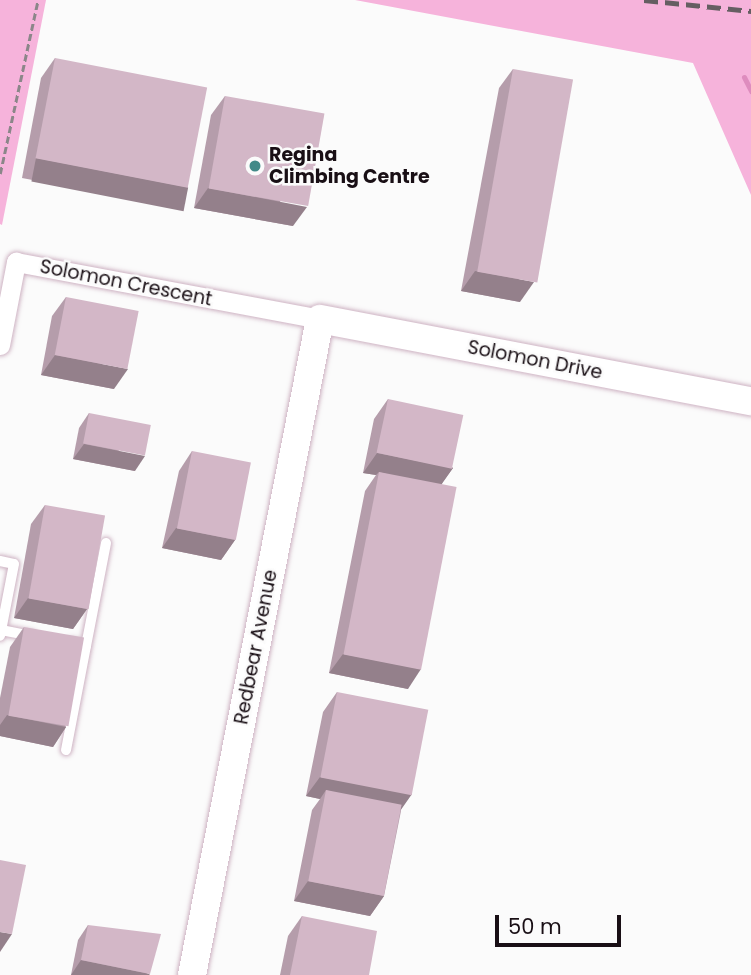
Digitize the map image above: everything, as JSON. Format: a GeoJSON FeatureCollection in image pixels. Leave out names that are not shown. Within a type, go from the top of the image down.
{"type":"FeatureCollection","features":[{"type":"Feature","properties":{"kind":"street","name":"Solomon Crescent"},"geometry":{"type":"LineString","coordinates":[[0,345],[16,262],[320,319]]}},
{"type":"Feature","properties":{"kind":"street","name":"Solomon Drive"},"geometry":{"type":"LineString","coordinates":[[320,319],[751,401]]}},
{"type":"Feature","properties":{"kind":"street","name":"Redbear Avenue"},"geometry":{"type":"LineString","coordinates":[[192,975],[320,319]]}},
{"type":"Feature","properties":{"kind":"lane"},"geometry":{"type":"LineString","coordinates":[[66,750],[106,543]]}},
{"type":"Feature","properties":{"kind":"lane"},"geometry":{"type":"LineString","coordinates":[[0,561],[14,564],[1,633],[50,639]]}},
{"type":"Feature","properties":{"kind":"lane"},"geometry":{"type":"LineString","coordinates":[[62,641],[86,646]]}},
{"type":"Feature","properties":{"kind":"path"},"geometry":{"type":"LineString","coordinates":[[0,174],[38,0]]}},
{"type":"Feature","properties":{"kind":"shaded area"},"geometry":{"type":"Polygon","coordinates":[[[0,0],[46,0],[2,225],[0,224],[0,0]]]}},
{"type":"Feature","properties":{"kind":"shaded area"},"geometry":{"type":"Polygon","coordinates":[[[355,0],[751,0],[751,195],[693,63],[355,0]]]}},
{"type":"Feature","properties":{"kind":"building"},"geometry":{"type":"Polygon","coordinates":[[[55,58],[207,88],[188,188],[36,158],[55,58]]]}},
{"type":"Feature","properties":{"kind":"building"},"geometry":{"type":"Polygon","coordinates":[[[513,69],[573,80],[537,282],[477,272],[513,69]]]}},
{"type":"Feature","properties":{"kind":"building"},"geometry":{"type":"Polygon","coordinates":[[[225,96],[324,114],[308,206],[209,189],[225,96]]]}},
{"type":"Feature","properties":{"kind":"building"},"geometry":{"type":"Polygon","coordinates":[[[66,297],[139,311],[127,369],[55,355],[66,297]]]}},
{"type":"Feature","properties":{"kind":"building"},"geometry":{"type":"Polygon","coordinates":[[[388,399],[463,415],[452,469],[377,453],[388,399]]]}},
{"type":"Feature","properties":{"kind":"building"},"geometry":{"type":"Polygon","coordinates":[[[89,413],[151,425],[145,455],[83,443],[89,413]]]}},
{"type":"Feature","properties":{"kind":"building"},"geometry":{"type":"Polygon","coordinates":[[[192,451],[251,462],[236,540],[177,529],[192,451]]]}},
{"type":"Feature","properties":{"kind":"building"},"geometry":{"type":"Polygon","coordinates":[[[379,472],[457,487],[421,670],[344,655],[379,472]]]}},
{"type":"Feature","properties":{"kind":"building"},"geometry":{"type":"Polygon","coordinates":[[[45,505],[105,516],[89,609],[29,599],[45,505]]]}},
{"type":"Feature","properties":{"kind":"building"},"geometry":{"type":"Polygon","coordinates":[[[24,627],[84,638],[68,726],[8,716],[24,627]]]}},
{"type":"Feature","properties":{"kind":"building"},"geometry":{"type":"Polygon","coordinates":[[[337,692],[428,710],[412,795],[320,777],[337,692]]]}},
{"type":"Feature","properties":{"kind":"building"},"geometry":{"type":"Polygon","coordinates":[[[326,790],[402,805],[384,896],[308,881],[326,790]]]}},
{"type":"Feature","properties":{"kind":"building"},"geometry":{"type":"Polygon","coordinates":[[[0,860],[26,865],[12,934],[0,932],[0,860]]]}},
{"type":"Feature","properties":{"kind":"building"},"geometry":{"type":"Polygon","coordinates":[[[302,916],[377,931],[369,975],[290,975],[302,916]]]}},
{"type":"Feature","properties":{"kind":"building"},"geometry":{"type":"Polygon","coordinates":[[[88,925],[161,934],[150,974],[81,960],[88,925]]]}},
{"type":"Feature","properties":{"kind":"waterway"},"geometry":{"type":"LineString","coordinates":[[744,77],[751,91]]}},
{"type":"Feature","properties":{"kind":"railway"},"geometry":{"type":"LineString","coordinates":[[644,0],[751,11]]}},
{"type":"Feature","properties":{"kind":"place","name":"Regina Climbing Centre"},"geometry":{"type":"Point","coordinates":[255,166]}}]}
